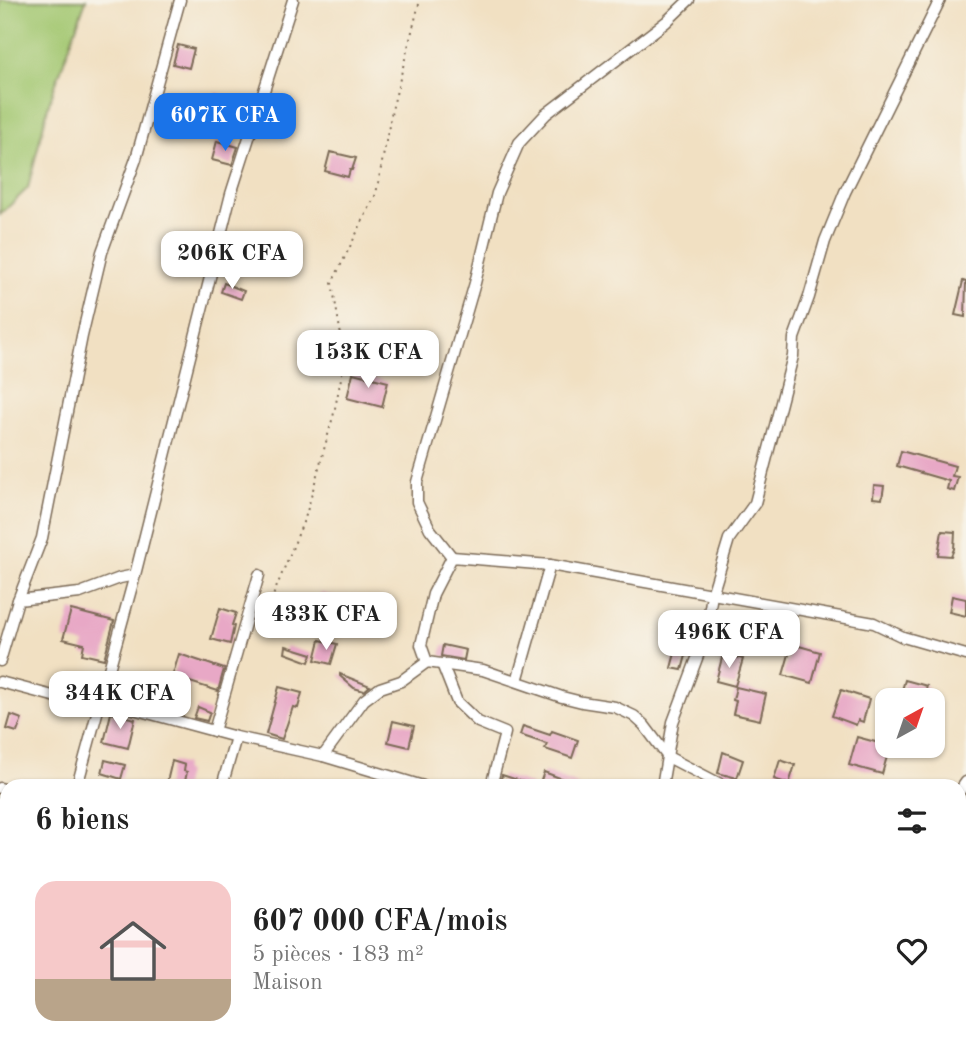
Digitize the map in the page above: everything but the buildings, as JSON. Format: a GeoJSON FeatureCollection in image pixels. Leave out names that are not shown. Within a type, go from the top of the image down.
{"type":"FeatureCollection","features":[{"type":"Feature","properties":{"kind":"street"},"geometry":{"type":"LineString","coordinates":[[0,661],[18,600],[42,538],[82,336],[102,252],[136,159],[180,0]]}},
{"type":"Feature","properties":{"kind":"street"},"geometry":{"type":"LineString","coordinates":[[79,779],[135,575],[231,194],[293,0]]}},
{"type":"Feature","properties":{"kind":"street"},"geometry":{"type":"LineString","coordinates":[[689,0],[666,22],[546,114],[519,143],[497,193],[475,283],[417,482],[417,502],[430,529],[452,557],[550,565],[874,623],[903,637],[966,654]]}},
{"type":"Feature","properties":{"kind":"street"},"geometry":{"type":"LineString","coordinates":[[663,779],[673,722],[705,637],[712,595],[729,540],[755,503],[793,356],[794,338],[809,298],[825,241],[845,191],[940,0]]}},
{"type":"Feature","properties":{"kind":"street"},"geometry":{"type":"LineString","coordinates":[[427,662],[421,645],[433,594],[452,557]]}},
{"type":"Feature","properties":{"kind":"street"},"geometry":{"type":"LineString","coordinates":[[517,681],[550,565]]}},
{"type":"Feature","properties":{"kind":"street"},"geometry":{"type":"LineString","coordinates":[[18,600],[80,593],[135,575]]}},
{"type":"Feature","properties":{"kind":"street"},"geometry":{"type":"LineString","coordinates":[[214,732],[258,575]]}},
{"type":"Feature","properties":{"kind":"street"},"geometry":{"type":"LineString","coordinates":[[323,756],[364,700],[380,688],[401,681],[427,662],[483,670],[582,702],[615,707],[644,724],[668,757],[710,779]]}},
{"type":"Feature","properties":{"kind":"street"},"geometry":{"type":"LineString","coordinates":[[442,664],[457,702],[478,722],[505,733],[493,779]]}},
{"type":"Feature","properties":{"kind":"street"},"geometry":{"type":"LineString","coordinates":[[0,681],[83,704],[100,700],[214,732],[323,756],[400,779]]}},
{"type":"Feature","properties":{"kind":"street"},"geometry":{"type":"LineString","coordinates":[[224,779],[236,737]]}},
{"type":"Feature","properties":{"kind":"path"},"geometry":{"type":"LineString","coordinates":[[247,616],[270,603],[306,515],[334,413],[345,359],[332,283],[376,194],[392,110],[420,0]]}},
{"type":"Feature","properties":{"kind":"green space"},"geometry":{"type":"Polygon","coordinates":[[[0,0],[86,0],[49,103],[28,188],[0,215],[0,0]]]}}]}
